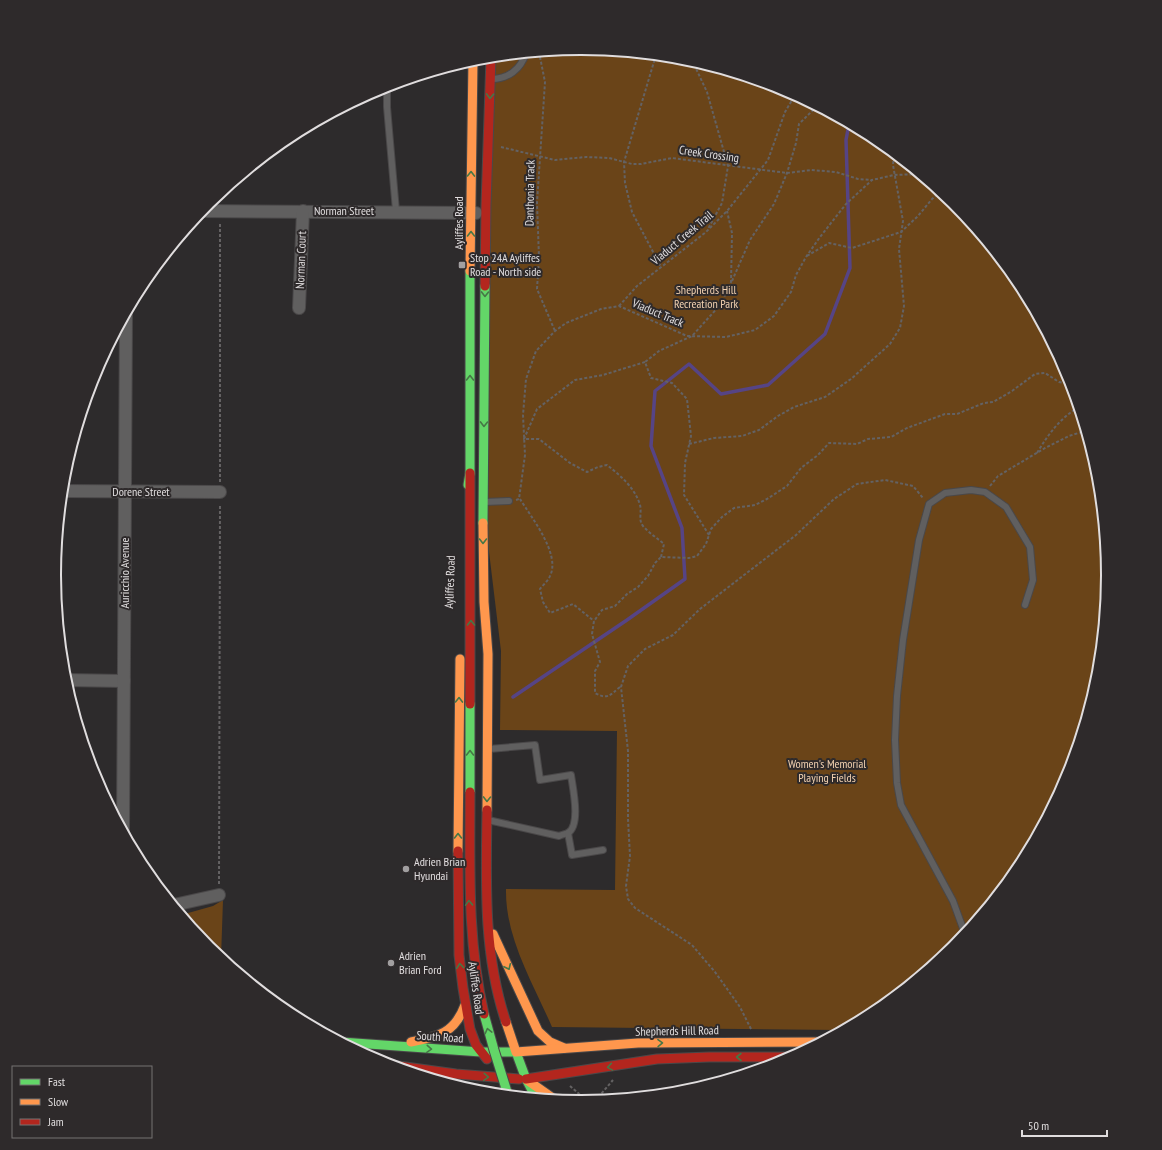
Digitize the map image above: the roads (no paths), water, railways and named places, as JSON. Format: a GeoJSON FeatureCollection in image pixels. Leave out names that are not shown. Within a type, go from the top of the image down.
{"type":"FeatureCollection","features":[{"type":"Feature","properties":{"kind":"main road","name":"Ayliffes Road"},"geometry":{"type":"LineString","coordinates":[[491,63],[486,213],[483,502],[484,602],[488,654],[486,820],[487,919],[494,980],[502,1011],[524,1079]]}},
{"type":"Feature","properties":{"kind":"main road","name":"Ayliffes Road"},"geometry":{"type":"LineString","coordinates":[[461,622],[464,528],[470,473],[470,213],[473,67]]}},
{"type":"Feature","properties":{"kind":"main road"},"geometry":{"type":"LineString","coordinates":[[470,473],[471,561],[469,890],[473,954],[484,1016],[506,1090]]}},
{"type":"Feature","properties":{"kind":"main road","name":"Ayliffes Road"},"geometry":{"type":"LineString","coordinates":[[460,651],[458,926],[465,1005],[474,1041],[481,1052],[498,1068],[509,1075],[524,1079]]}},
{"type":"Feature","properties":{"kind":"main road"},"geometry":{"type":"LineString","coordinates":[[487,919],[538,1031],[543,1038],[550,1043],[565,1049]]}},
{"type":"Feature","properties":{"kind":"main road"},"geometry":{"type":"LineString","coordinates":[[390,1046],[428,1038],[448,1030],[459,1020],[465,1005]]}},
{"type":"Feature","properties":{"kind":"main road","name":"Shepherds Hill Road"},"geometry":{"type":"LineString","coordinates":[[536,1051],[638,1043],[809,1042]]}},
{"type":"Feature","properties":{"kind":"main road","name":"South Road"},"geometry":{"type":"LineString","coordinates":[[356,1043],[481,1052],[536,1051]]}},
{"type":"Feature","properties":{"kind":"main road"},"geometry":{"type":"LineString","coordinates":[[498,1088],[524,1079],[657,1059],[767,1060]]}},
{"type":"Feature","properties":{"kind":"main road"},"geometry":{"type":"LineString","coordinates":[[424,1070],[524,1079],[546,1094]]}},
{"type":"Feature","properties":{"kind":"main road"},"geometry":{"type":"LineString","coordinates":[[524,1079],[533,1093]]}},
{"type":"Feature","properties":{"kind":"street","name":"Norman Street"},"geometry":{"type":"LineString","coordinates":[[209,211],[396,211],[486,213]]}},
{"type":"Feature","properties":{"kind":"street","name":"Norman Court"},"geometry":{"type":"LineString","coordinates":[[299,308],[304,211]]}},
{"type":"Feature","properties":{"kind":"street","name":"Auricchio Avenue"},"geometry":{"type":"LineString","coordinates":[[123,820],[126,324]]}},
{"type":"Feature","properties":{"kind":"street","name":"Dorene Street"},"geometry":{"type":"LineString","coordinates":[[68,491],[220,492]]}},
{"type":"Feature","properties":{"kind":"street"},"geometry":{"type":"LineString","coordinates":[[72,680],[124,681]]}},
{"type":"Feature","properties":{"kind":"street"},"geometry":{"type":"LineString","coordinates":[[178,904],[219,895]]}},
{"type":"Feature","properties":{"kind":"street"},"geometry":{"type":"LineString","coordinates":[[778,1042],[778,1056]]}},
{"type":"Feature","properties":{"kind":"lane"},"geometry":{"type":"LineString","coordinates":[[490,79],[499,79],[513,73],[523,63],[525,58]]}},
{"type":"Feature","properties":{"kind":"lane"},"geometry":{"type":"LineString","coordinates":[[387,93],[396,211]]}},
{"type":"Feature","properties":{"kind":"lane"},"geometry":{"type":"LineString","coordinates":[[963,928],[953,901],[901,805],[897,782],[895,740],[898,682],[919,540],[929,504],[945,493],[971,490],[985,492],[1006,507],[1030,547],[1033,580],[1026,605]]}},
{"type":"Feature","properties":{"kind":"lane"},"geometry":{"type":"LineString","coordinates":[[483,502],[509,501]]}},
{"type":"Feature","properties":{"kind":"lane"},"geometry":{"type":"LineString","coordinates":[[486,820],[558,836],[568,833],[574,825],[575,808],[571,775],[540,780],[535,745],[487,749]]}},
{"type":"Feature","properties":{"kind":"lane"},"geometry":{"type":"LineString","coordinates":[[568,833],[572,855],[603,850]]}},
{"type":"Feature","properties":{"kind":"waterway"},"geometry":{"type":"LineString","coordinates":[[513,697],[685,579],[682,528],[651,446],[655,391],[689,364],[721,394],[768,385],[825,334],[850,268],[846,140],[848,129]]}},
{"type":"Feature","properties":{"kind":"place","name":"Stop 24A Ayliffes Road - North side"},"geometry":{"type":"Point","coordinates":[462,265]}},
{"type":"Feature","properties":{"kind":"place","name":"Adrien Brian Hyundai"},"geometry":{"type":"Point","coordinates":[406,869]}},
{"type":"Feature","properties":{"kind":"place","name":"Adrien Brian Ford"},"geometry":{"type":"Point","coordinates":[391,963]}},
{"type":"Feature","properties":{"kind":"park label","name":"Shepherds Hill Recreation Park"},"geometry":{"type":"Point","coordinates":[706,297]}},
{"type":"Feature","properties":{"kind":"park label","name":"Women's Memorial Playing Fields"},"geometry":{"type":"Point","coordinates":[827,771]}}]}
